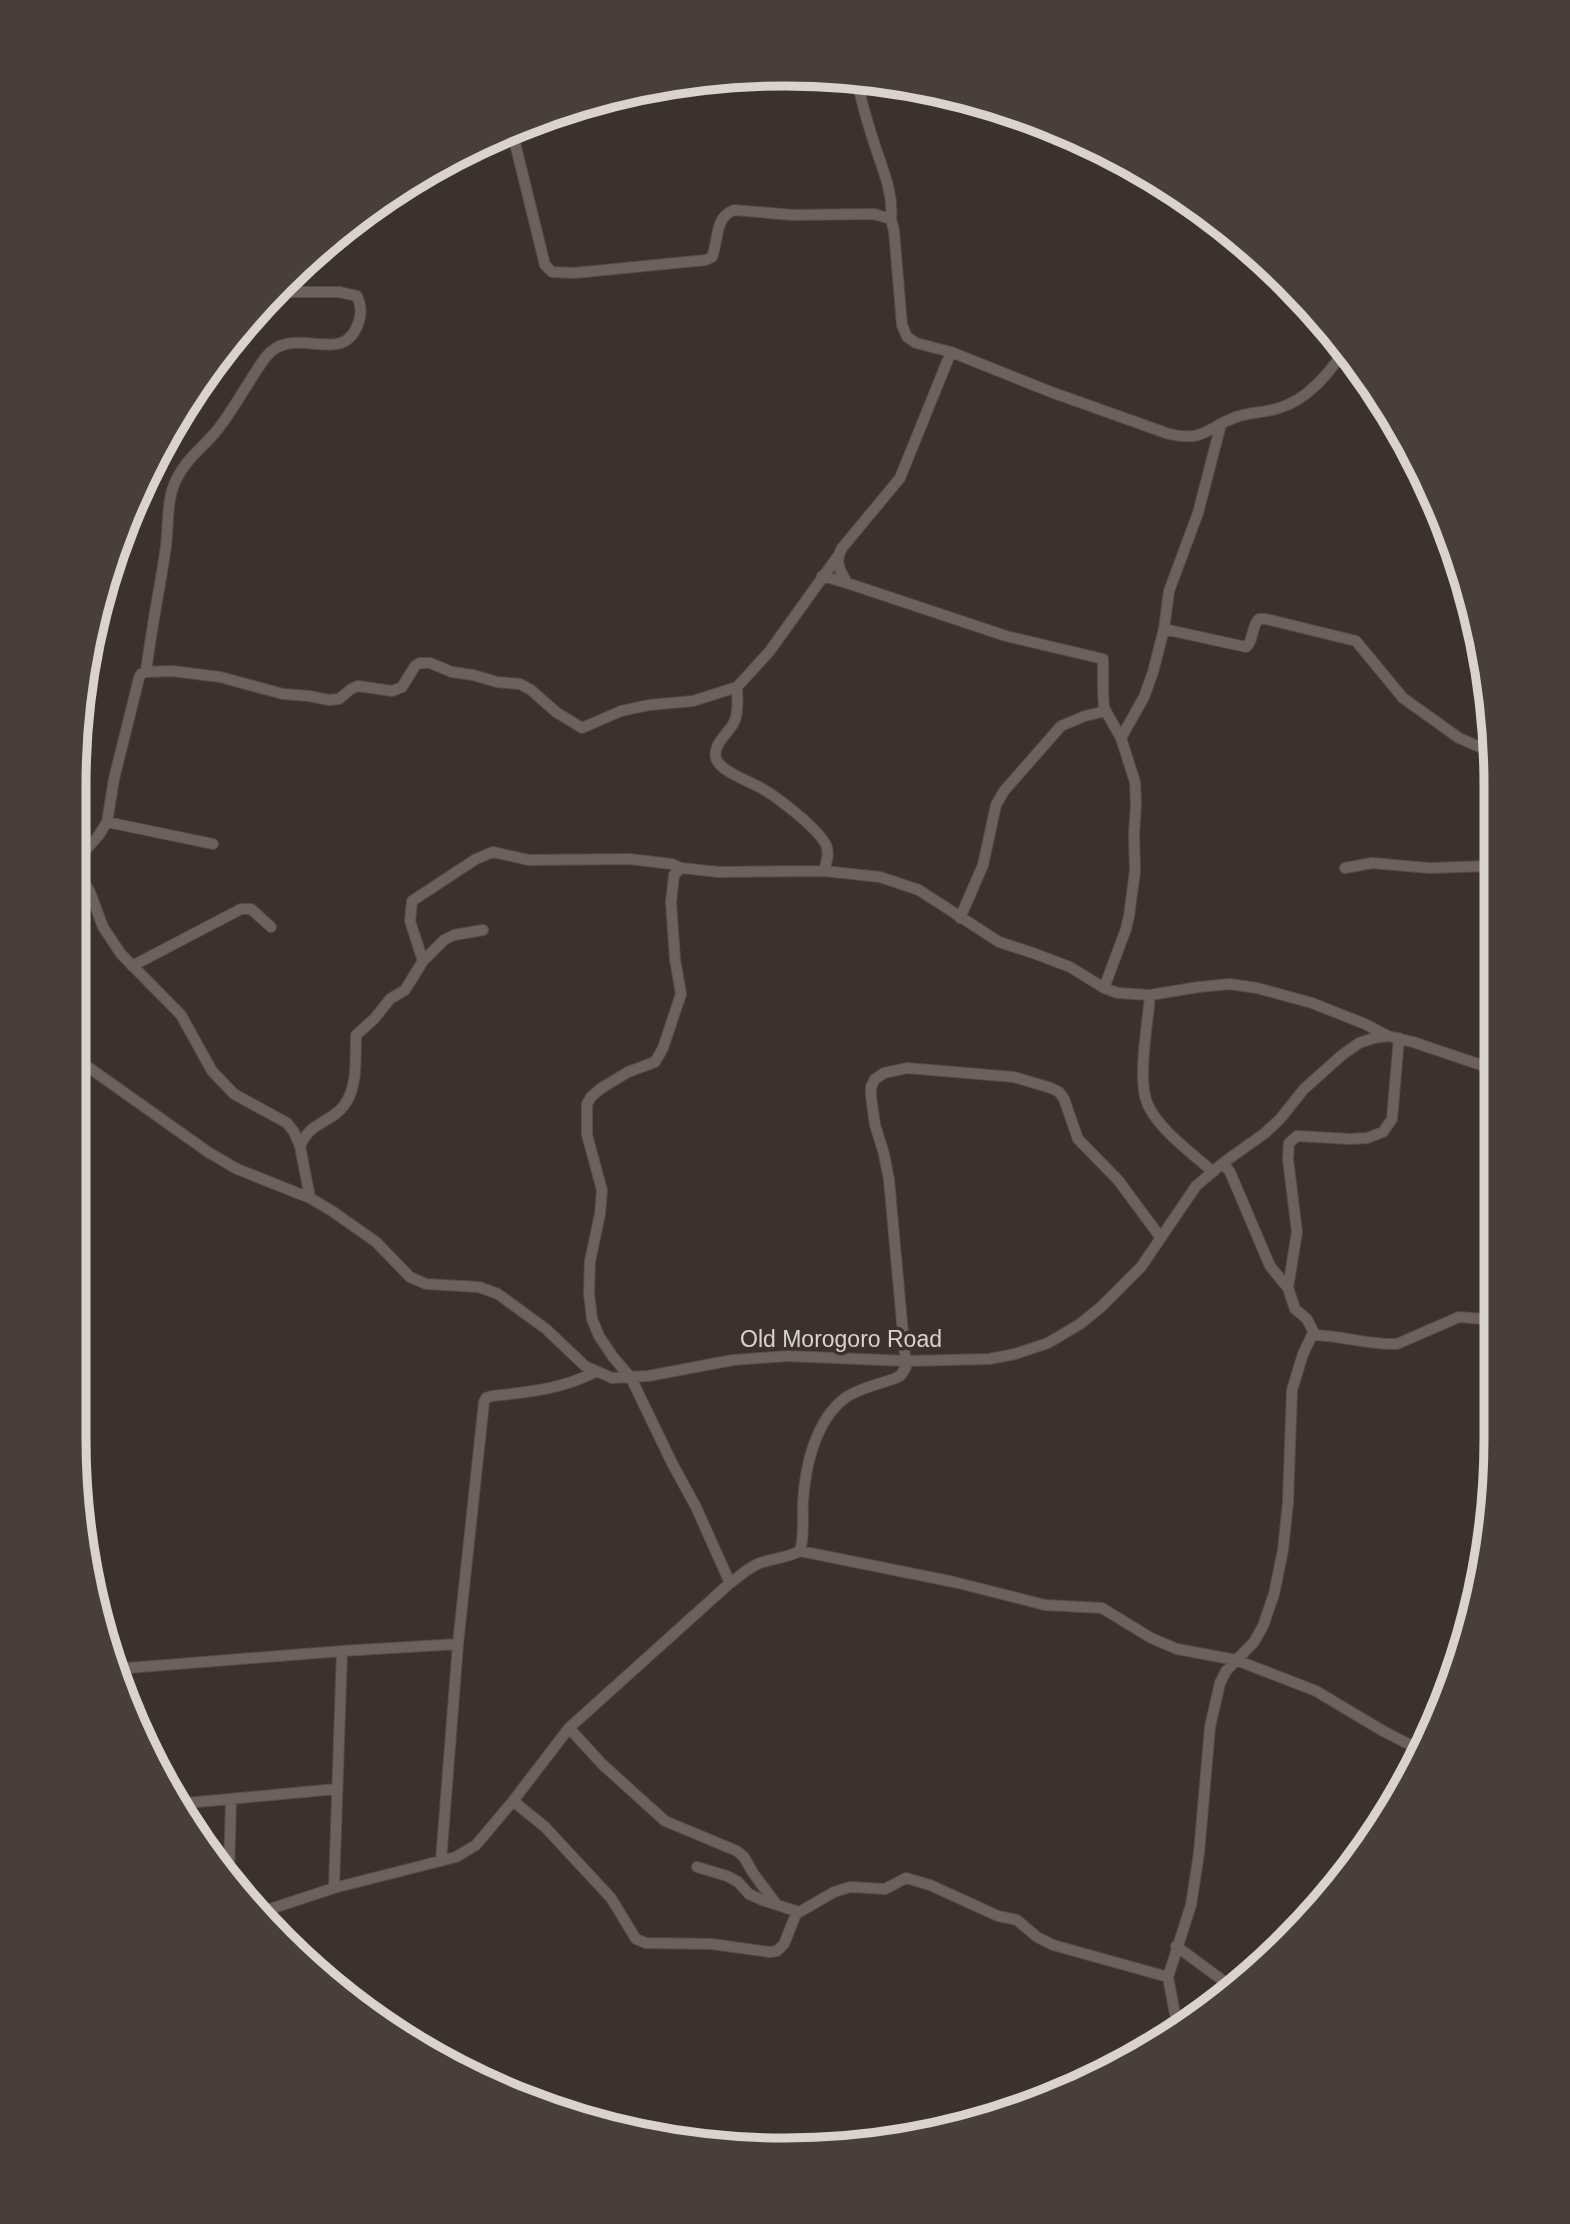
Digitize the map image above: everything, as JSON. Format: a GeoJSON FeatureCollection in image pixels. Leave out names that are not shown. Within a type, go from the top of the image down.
{"type":"FeatureCollection","features":[{"type":"Feature","properties":{"kind":"street"},"geometry":{"type":"LineString","coordinates":[[859,90],[890,190],[902,325],[907,337],[916,343],[951,352],[1051,392],[1169,434],[1191,437],[1237,416],[1278,409],[1294,403],[1317,384],[1339,358]]}},
{"type":"Feature","properties":{"kind":"street"},"geometry":{"type":"LineString","coordinates":[[514,140],[545,265],[552,272],[574,273],[706,260],[712,257],[715,250],[720,221],[725,213],[734,210],[793,215],[874,214],[891,219]]}},
{"type":"Feature","properties":{"kind":"street"},"geometry":{"type":"LineString","coordinates":[[146,672],[165,548],[168,505],[177,475],[221,426],[267,355],[282,344],[296,341],[328,346],[338,344],[351,338],[357,329],[361,306],[356,296],[339,292],[290,292]]}},
{"type":"Feature","properties":{"kind":"street"},"geometry":{"type":"LineString","coordinates":[[86,850],[107,822],[114,779],[139,678],[146,672],[172,671],[220,677],[283,694],[329,700],[338,699],[358,687],[398,690],[415,666],[430,663],[452,672],[520,684],[582,728],[621,711],[693,701],[737,687],[769,652],[852,535],[900,478],[951,352]]}},
{"type":"Feature","properties":{"kind":"street"},"geometry":{"type":"LineString","coordinates":[[1121,738],[1144,697],[1153,672],[1164,629],[1169,591],[1198,513],[1221,424]]}},
{"type":"Feature","properties":{"kind":"street"},"geometry":{"type":"LineString","coordinates":[[838,556],[838,564],[846,583]]}},
{"type":"Feature","properties":{"kind":"street"},"geometry":{"type":"LineString","coordinates":[[822,576],[1006,636],[1100,657],[1105,663],[1102,692],[1106,711],[1121,738],[1135,782],[1136,803],[1135,871],[1126,929],[1104,988]]}},
{"type":"Feature","properties":{"kind":"street"},"geometry":{"type":"LineString","coordinates":[[1164,629],[1246,647],[1250,643],[1255,622],[1266,619],[1356,640],[1403,698],[1459,738],[1483,749]]}},
{"type":"Feature","properties":{"kind":"street"},"geometry":{"type":"LineString","coordinates":[[737,687],[736,717],[716,748],[716,758],[722,766],[762,788],[792,810],[815,832],[827,847],[828,856],[824,871]]}},
{"type":"Feature","properties":{"kind":"street"},"geometry":{"type":"LineString","coordinates":[[960,918],[983,865],[996,805],[1003,791],[1061,726],[1106,711]]}},
{"type":"Feature","properties":{"kind":"street"},"geometry":{"type":"LineString","coordinates":[[107,822],[214,844]]}},
{"type":"Feature","properties":{"kind":"street"},"geometry":{"type":"LineString","coordinates":[[423,961],[410,921],[412,901],[486,853],[501,852],[537,861],[629,859],[661,862],[681,868],[741,873],[824,871],[880,877],[919,890],[999,943],[1070,967],[1104,988],[1118,993],[1150,995],[1230,984],[1257,988],[1312,1003],[1394,1037],[1484,1066]]}},
{"type":"Feature","properties":{"kind":"street"},"geometry":{"type":"LineString","coordinates":[[1345,868],[1372,863],[1429,868],[1484,866]]}},
{"type":"Feature","properties":{"kind":"street"},"geometry":{"type":"LineString","coordinates":[[681,868],[674,875],[671,902],[675,959],[681,994],[663,1048],[655,1062],[628,1072],[600,1089],[587,1104],[587,1135],[601,1190],[600,1213],[590,1261],[589,1293],[592,1319],[599,1336],[631,1378],[696,1507],[730,1583]]}},
{"type":"Feature","properties":{"kind":"street"},"geometry":{"type":"LineString","coordinates":[[86,885],[103,927],[121,954],[181,1015],[212,1071],[234,1094],[287,1123],[294,1132],[300,1146],[310,1198]]}},
{"type":"Feature","properties":{"kind":"street"},"geometry":{"type":"LineString","coordinates":[[132,965],[241,909],[251,909],[271,927]]}},
{"type":"Feature","properties":{"kind":"street"},"geometry":{"type":"LineString","coordinates":[[300,1146],[305,1135],[314,1126],[340,1110],[347,1101],[355,1081],[356,1035],[374,1019],[390,999],[405,990],[423,961],[444,940],[454,935],[482,930]]}},
{"type":"Feature","properties":{"kind":"street"},"geometry":{"type":"LineString","coordinates":[[1150,995],[1143,1080],[1146,1100],[1153,1114],[1175,1138],[1213,1172]]}},
{"type":"Feature","properties":{"kind":"street"},"geometry":{"type":"LineString","coordinates":[[1288,1289],[1297,1232],[1288,1159],[1289,1143],[1297,1136],[1351,1139],[1367,1138],[1383,1132],[1392,1119],[1394,1037]]}},
{"type":"Feature","properties":{"kind":"street","name":"Old Morogoro Road"},"geometry":{"type":"LineString","coordinates":[[86,1066],[208,1153],[237,1169],[310,1198],[376,1242],[410,1277],[426,1284],[479,1287],[498,1294],[545,1329],[585,1367],[612,1378],[631,1378],[733,1360],[788,1356],[907,1361],[989,1359],[1016,1354],[1048,1343],[1080,1324],[1101,1307],[1141,1267],[1196,1186],[1280,1119],[1304,1089],[1342,1055],[1359,1043],[1374,1038],[1394,1037]]}},
{"type":"Feature","properties":{"kind":"street"},"geometry":{"type":"LineString","coordinates":[[268,1910],[334,1888],[456,1857],[476,1845],[569,1728],[730,1583],[752,1567],[763,1562],[788,1558],[800,1551],[803,1542],[803,1502],[807,1469],[822,1425],[847,1397],[901,1375],[907,1361],[896,1273],[889,1180],[875,1125],[872,1087],[875,1079],[884,1073],[907,1068],[1014,1077],[1051,1088],[1064,1099],[1078,1139],[1118,1180],[1160,1238]]}},
{"type":"Feature","properties":{"kind":"street"},"geometry":{"type":"LineString","coordinates":[[1223,1163],[1230,1172],[1270,1266],[1288,1289],[1295,1309],[1307,1319],[1315,1335],[1335,1335],[1397,1344],[1459,1317],[1484,1319]]}},
{"type":"Feature","properties":{"kind":"street"},"geometry":{"type":"LineString","coordinates":[[1177,2017],[1168,1977],[1191,1905],[1199,1853],[1210,1727],[1220,1683],[1226,1671],[1254,1642],[1263,1626],[1274,1594],[1283,1550],[1288,1502],[1292,1390],[1313,1332]]}},
{"type":"Feature","properties":{"kind":"street"},"geometry":{"type":"LineString","coordinates":[[441,1861],[458,1644],[484,1402],[492,1396],[576,1382],[596,1372]]}},
{"type":"Feature","properties":{"kind":"street"},"geometry":{"type":"LineString","coordinates":[[800,1551],[954,1582],[1045,1605],[1102,1608],[1151,1638],[1177,1648],[1236,1660],[1316,1691],[1413,1746]]}},
{"type":"Feature","properties":{"kind":"street"},"geometry":{"type":"LineString","coordinates":[[125,1668],[458,1644]]}},
{"type":"Feature","properties":{"kind":"street"},"geometry":{"type":"LineString","coordinates":[[334,1888],[342,1651]]}},
{"type":"Feature","properties":{"kind":"street"},"geometry":{"type":"LineString","coordinates":[[569,1728],[602,1764],[665,1821],[737,1851],[777,1905]]}},
{"type":"Feature","properties":{"kind":"street"},"geometry":{"type":"LineString","coordinates":[[188,1803],[336,1789]]}},
{"type":"Feature","properties":{"kind":"street"},"geometry":{"type":"LineString","coordinates":[[229,1864],[231,1800]]}},
{"type":"Feature","properties":{"kind":"street"},"geometry":{"type":"LineString","coordinates":[[513,1801],[545,1827],[611,1898],[636,1939],[646,1943],[712,1944],[777,1951],[784,1944],[796,1914],[834,1892],[850,1887],[885,1889],[906,1878],[930,1885],[998,1916],[1017,1920],[1037,1937],[1053,1945],[1168,1977]]}},
{"type":"Feature","properties":{"kind":"street"},"geometry":{"type":"LineString","coordinates":[[697,1867],[727,1875],[749,1894],[799,1912]]}},
{"type":"Feature","properties":{"kind":"street"},"geometry":{"type":"LineString","coordinates":[[1176,1947],[1225,1982]]}}]}
